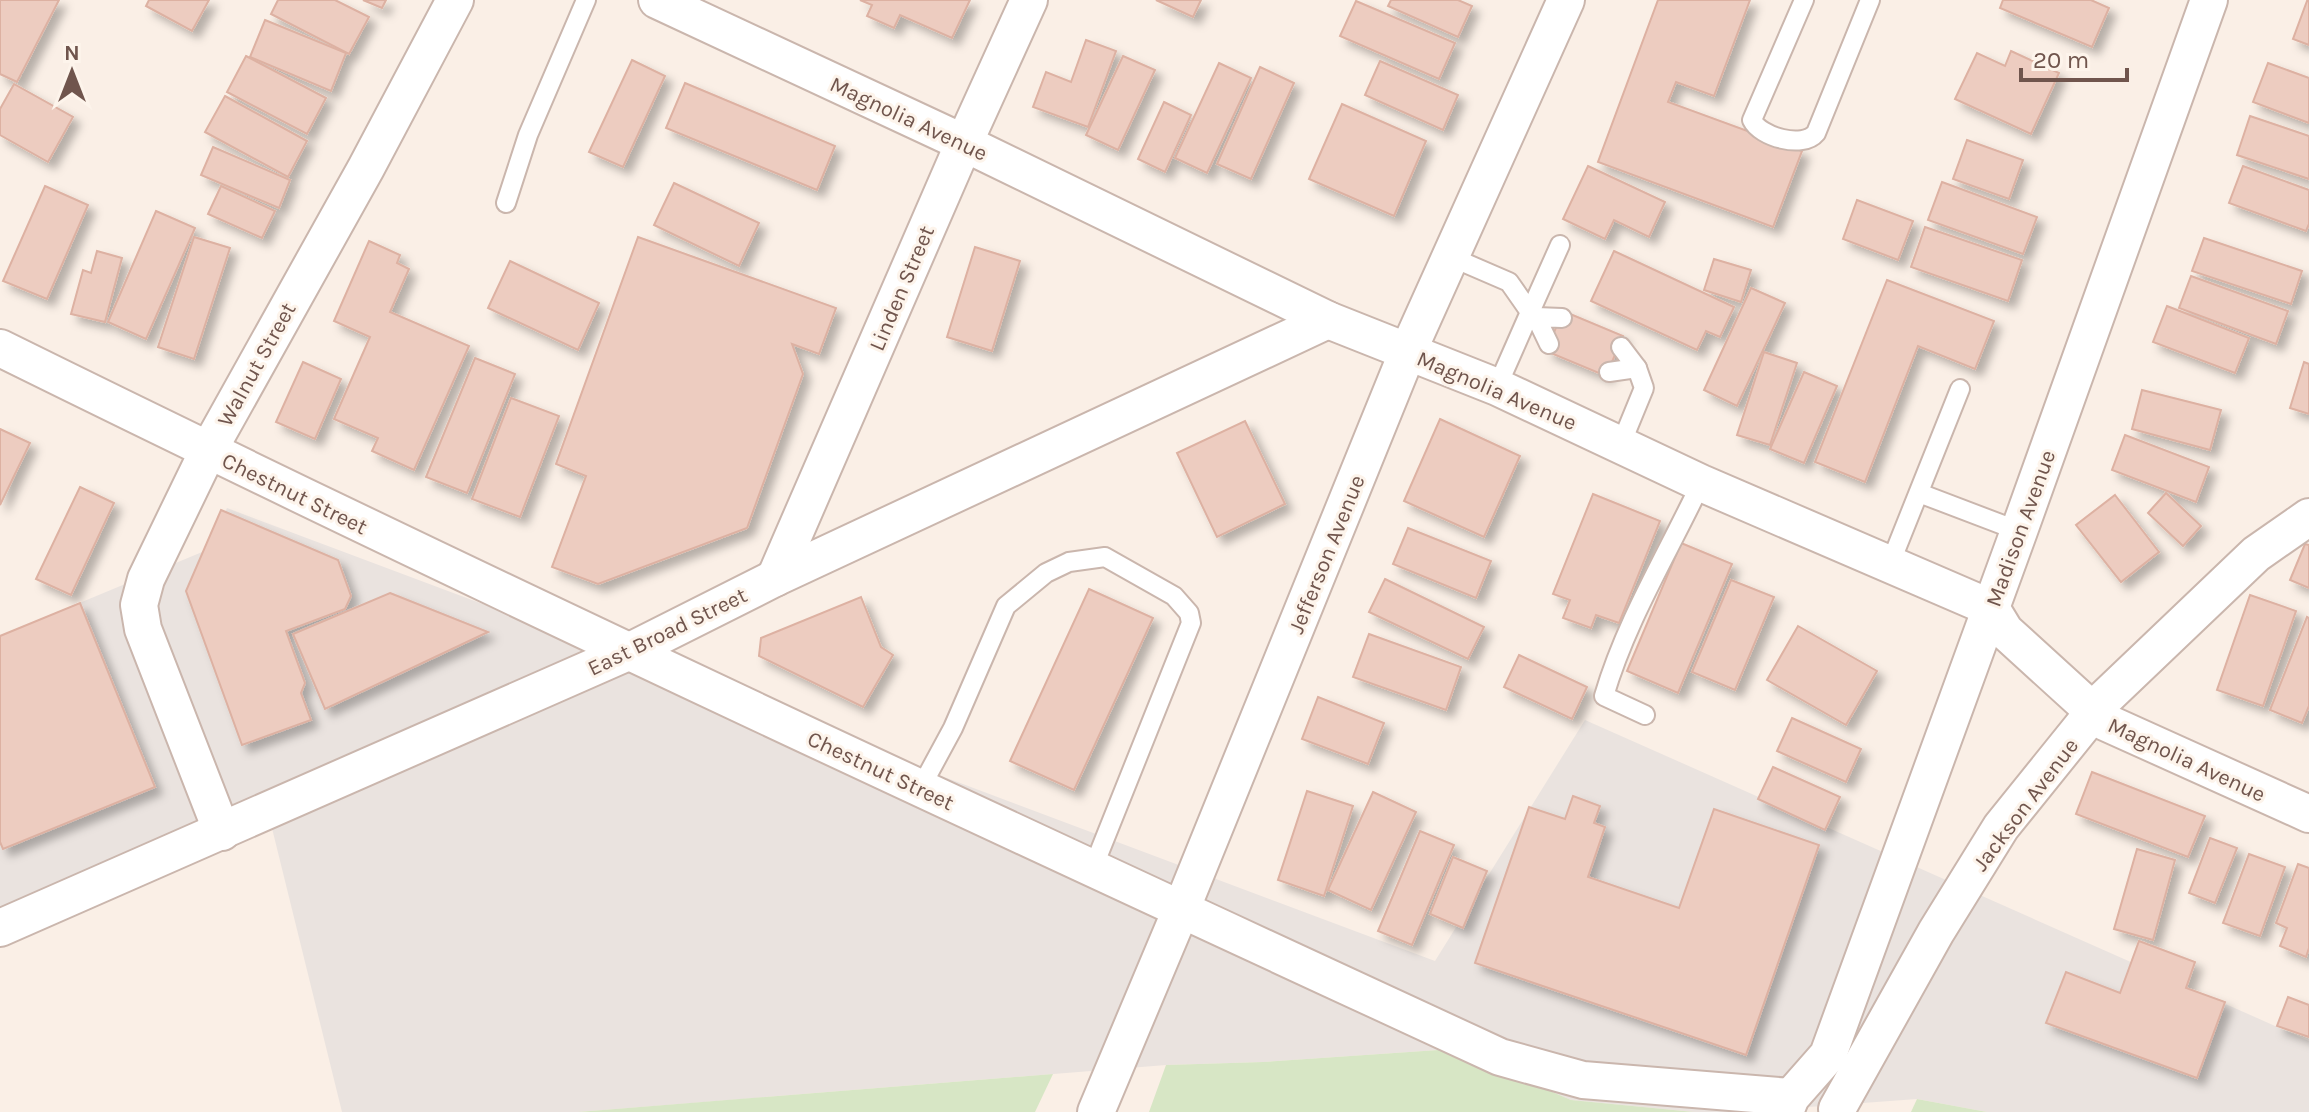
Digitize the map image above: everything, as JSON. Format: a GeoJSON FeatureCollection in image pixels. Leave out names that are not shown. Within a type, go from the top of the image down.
{"type":"FeatureCollection","features":[{"type":"Feature","properties":{"kind":"street","name":"Walnut Street"},"geometry":{"type":"LineString","coordinates":[[222,832],[143,629],[139,605],[146,579],[208,451],[366,168],[455,0]]}},
{"type":"Feature","properties":{"kind":"street","name":"Magnolia Avenue"},"geometry":{"type":"LineString","coordinates":[[657,0],[964,143],[1328,320],[1497,387],[1701,483],[1991,608],[2005,631],[2105,722],[2309,814]]}},
{"type":"Feature","properties":{"kind":"street","name":"Linden Street"},"geometry":{"type":"LineString","coordinates":[[775,578],[1029,0]]}},
{"type":"Feature","properties":{"kind":"street","name":"Jefferson Avenue"},"geometry":{"type":"LineString","coordinates":[[1096,1112],[1408,351],[1566,0]]}},
{"type":"Feature","properties":{"kind":"street","name":"Madison Avenue"},"geometry":{"type":"LineString","coordinates":[[1788,1104],[1828,1055],[2209,0]]}},
{"type":"Feature","properties":{"kind":"street","name":"East Broad Street"},"geometry":{"type":"LineString","coordinates":[[0,928],[628,652],[775,578],[1328,320]]}},
{"type":"Feature","properties":{"kind":"street","name":"Chestnut Street"},"geometry":{"type":"LineString","coordinates":[[0,348],[628,652],[1500,1057],[1583,1080],[1788,1104]]}},
{"type":"Feature","properties":{"kind":"street","name":"Jackson Avenue"},"geometry":{"type":"LineString","coordinates":[[1836,1111],[1936,932],[2001,827],[2105,698],[2256,554],[2309,517]]}},
{"type":"Feature","properties":{"kind":"street","name":"Madison Avenue"},"geometry":{"type":"LineString","coordinates":[[1828,1055],[1836,1111]]}},
{"type":"Feature","properties":{"kind":"lane"},"geometry":{"type":"LineString","coordinates":[[506,203],[528,135],[586,0]]}},
{"type":"Feature","properties":{"kind":"lane"},"geometry":{"type":"LineString","coordinates":[[1804,0],[1752,120],[1760,130],[1795,143],[1811,139],[1816,133],[1870,0]]}},
{"type":"Feature","properties":{"kind":"lane"},"geometry":{"type":"LineString","coordinates":[[1497,387],[1533,314],[1560,245]]}},
{"type":"Feature","properties":{"kind":"lane"},"geometry":{"type":"LineString","coordinates":[[1451,257],[1509,282],[1533,314],[1549,344]]}},
{"type":"Feature","properties":{"kind":"lane"},"geometry":{"type":"LineString","coordinates":[[1533,314],[1562,318]]}},
{"type":"Feature","properties":{"kind":"lane"},"geometry":{"type":"LineString","coordinates":[[1621,347],[1637,368],[1644,388],[1621,444]]}},
{"type":"Feature","properties":{"kind":"lane"},"geometry":{"type":"LineString","coordinates":[[1609,372],[1637,368]]}},
{"type":"Feature","properties":{"kind":"lane"},"geometry":{"type":"LineString","coordinates":[[1890,564],[1960,389]]}},
{"type":"Feature","properties":{"kind":"lane"},"geometry":{"type":"LineString","coordinates":[[1645,715],[1604,696],[1626,632],[1701,483]]}},
{"type":"Feature","properties":{"kind":"lane"},"geometry":{"type":"LineString","coordinates":[[1919,493],[2019,531]]}},
{"type":"Feature","properties":{"kind":"lane"},"geometry":{"type":"LineString","coordinates":[[920,789],[953,728],[1006,606],[1046,573],[1069,562],[1105,557],[1174,596],[1189,613],[1191,623],[1093,868]]}},
{"type":"Feature","properties":{"kind":"shaded area"},"geometry":{"type":"Polygon","coordinates":[[[227,508],[1435,961],[1585,720],[2309,1041],[2309,1112],[1987,1112],[1917,1099],[1739,1112],[1694,1112],[1571,1100],[1453,1049],[1263,1062],[1166,1065],[578,1112],[342,1112],[267,808],[0,926],[0,636],[207,550],[227,508]]]}},
{"type":"Feature","properties":{"kind":"green space"},"geometry":{"type":"Polygon","coordinates":[[[1453,1049],[1571,1100],[1694,1112],[1149,1112],[1166,1065],[1263,1062],[1453,1049]]]}},
{"type":"Feature","properties":{"kind":"green space"},"geometry":{"type":"Polygon","coordinates":[[[1053,1074],[1035,1112],[578,1112],[1053,1074]]]}},
{"type":"Feature","properties":{"kind":"green space"},"geometry":{"type":"Polygon","coordinates":[[[1917,1099],[1987,1112],[1911,1112],[1917,1099]]]}},
{"type":"Feature","properties":{"kind":"building"},"geometry":{"type":"Polygon","coordinates":[[[0,0],[59,0],[17,82],[0,74],[0,0]]]}},
{"type":"Feature","properties":{"kind":"building"},"geometry":{"type":"Polygon","coordinates":[[[149,0],[209,0],[192,31],[146,6],[149,0]]]}},
{"type":"Feature","properties":{"kind":"building"},"geometry":{"type":"Polygon","coordinates":[[[278,0],[335,0],[369,17],[349,54],[271,14],[278,0]]]}},
{"type":"Feature","properties":{"kind":"building"},"geometry":{"type":"Polygon","coordinates":[[[363,0],[386,0],[382,8],[363,0]]]}},
{"type":"Feature","properties":{"kind":"building"},"geometry":{"type":"Polygon","coordinates":[[[860,0],[970,0],[952,38],[900,15],[894,28],[867,16],[872,5],[860,0]]]}},
{"type":"Feature","properties":{"kind":"building"},"geometry":{"type":"Polygon","coordinates":[[[1156,0],[1201,0],[1193,17],[1156,0]]]}},
{"type":"Feature","properties":{"kind":"building"},"geometry":{"type":"Polygon","coordinates":[[[1391,0],[1458,0],[1472,6],[1458,37],[1388,6],[1391,0]]]}},
{"type":"Feature","properties":{"kind":"building"},"geometry":{"type":"Polygon","coordinates":[[[1658,0],[1750,0],[1714,96],[1676,82],[1668,102],[1802,151],[1773,227],[1598,162],[1658,0]]]}},
{"type":"Feature","properties":{"kind":"building"},"geometry":{"type":"Polygon","coordinates":[[[2003,0],[2091,0],[2109,8],[2092,47],[2000,8],[2003,0]]]}},
{"type":"Feature","properties":{"kind":"building"},"geometry":{"type":"Polygon","coordinates":[[[1356,1],[1455,43],[1439,79],[1340,36],[1356,1]]]}},
{"type":"Feature","properties":{"kind":"building"},"geometry":{"type":"Polygon","coordinates":[[[2309,1],[2309,45],[2293,39],[2309,1]]]}},
{"type":"Feature","properties":{"kind":"building"},"geometry":{"type":"Polygon","coordinates":[[[265,20],[346,53],[331,91],[250,57],[265,20]]]}},
{"type":"Feature","properties":{"kind":"building"},"geometry":{"type":"Polygon","coordinates":[[[1086,40],[1116,51],[1088,127],[1033,107],[1046,72],[1071,82],[1086,40]]]}},
{"type":"Feature","properties":{"kind":"building"},"geometry":{"type":"Polygon","coordinates":[[[2011,51],[2059,73],[2031,134],[1955,99],[1977,53],[2005,66],[2011,51]]]}},
{"type":"Feature","properties":{"kind":"building"},"geometry":{"type":"Polygon","coordinates":[[[246,56],[326,98],[307,134],[227,92],[246,56]]]}},
{"type":"Feature","properties":{"kind":"building"},"geometry":{"type":"Polygon","coordinates":[[[1123,56],[1155,70],[1118,150],[1086,135],[1123,56]]]}},
{"type":"Feature","properties":{"kind":"building"},"geometry":{"type":"Polygon","coordinates":[[[632,60],[665,76],[623,167],[589,152],[632,60]]]}},
{"type":"Feature","properties":{"kind":"building"},"geometry":{"type":"Polygon","coordinates":[[[1380,61],[1458,95],[1443,130],[1365,95],[1380,61]]]}},
{"type":"Feature","properties":{"kind":"building"},"geometry":{"type":"Polygon","coordinates":[[[1219,63],[1251,78],[1207,173],[1175,158],[1219,63]]]}},
{"type":"Feature","properties":{"kind":"building"},"geometry":{"type":"Polygon","coordinates":[[[2268,63],[2309,78],[2309,123],[2253,102],[2268,63]]]}},
{"type":"Feature","properties":{"kind":"building"},"geometry":{"type":"Polygon","coordinates":[[[1260,67],[1294,83],[1251,179],[1217,164],[1260,67]]]}},
{"type":"Feature","properties":{"kind":"building"},"geometry":{"type":"Polygon","coordinates":[[[685,83],[835,146],[817,190],[666,128],[685,83]]]}},
{"type":"Feature","properties":{"kind":"building"},"geometry":{"type":"Polygon","coordinates":[[[14,84],[73,117],[48,162],[0,135],[0,109],[14,84]]]}},
{"type":"Feature","properties":{"kind":"building"},"geometry":{"type":"Polygon","coordinates":[[[225,96],[307,141],[288,177],[205,132],[225,96]]]}},
{"type":"Feature","properties":{"kind":"building"},"geometry":{"type":"Polygon","coordinates":[[[1164,102],[1191,115],[1165,172],[1138,159],[1164,102]]]}},
{"type":"Feature","properties":{"kind":"building"},"geometry":{"type":"Polygon","coordinates":[[[1342,104],[1426,141],[1394,216],[1309,179],[1342,104]]]}},
{"type":"Feature","properties":{"kind":"building"},"geometry":{"type":"Polygon","coordinates":[[[2250,116],[2309,136],[2309,179],[2237,155],[2250,116]]]}},
{"type":"Feature","properties":{"kind":"building"},"geometry":{"type":"Polygon","coordinates":[[[1967,140],[2023,160],[2009,199],[1953,179],[1967,140]]]}},
{"type":"Feature","properties":{"kind":"building"},"geometry":{"type":"Polygon","coordinates":[[[213,147],[290,180],[279,208],[201,175],[213,147]]]}},
{"type":"Feature","properties":{"kind":"building"},"geometry":{"type":"Polygon","coordinates":[[[1588,166],[1665,202],[1649,237],[1614,220],[1605,239],[1563,219],[1588,166]]]}},
{"type":"Feature","properties":{"kind":"building"},"geometry":{"type":"Polygon","coordinates":[[[2243,166],[2309,190],[2309,224],[2306,231],[2229,203],[2243,166]]]}},
{"type":"Feature","properties":{"kind":"building"},"geometry":{"type":"Polygon","coordinates":[[[1942,182],[2037,217],[2023,254],[1928,220],[1942,182]]]}},
{"type":"Feature","properties":{"kind":"building"},"geometry":{"type":"Polygon","coordinates":[[[674,183],[759,223],[739,266],[654,225],[674,183]]]}},
{"type":"Feature","properties":{"kind":"building"},"geometry":{"type":"Polygon","coordinates":[[[45,186],[88,205],[47,299],[3,281],[45,186]]]}},
{"type":"Feature","properties":{"kind":"building"},"geometry":{"type":"Polygon","coordinates":[[[221,186],[275,211],[262,238],[208,214],[221,186]]]}},
{"type":"Feature","properties":{"kind":"building"},"geometry":{"type":"Polygon","coordinates":[[[1857,200],[1913,221],[1898,260],[1843,239],[1857,200]]]}},
{"type":"Feature","properties":{"kind":"building"},"geometry":{"type":"Polygon","coordinates":[[[156,211],[195,228],[146,339],[108,322],[156,211]]]}},
{"type":"Feature","properties":{"kind":"building"},"geometry":{"type":"Polygon","coordinates":[[[1925,227],[2022,260],[2008,301],[1911,267],[1925,227]]]}},
{"type":"Feature","properties":{"kind":"building"},"geometry":{"type":"Polygon","coordinates":[[[194,237],[230,248],[194,359],[158,347],[194,237]]]}},
{"type":"Feature","properties":{"kind":"building"},"geometry":{"type":"Polygon","coordinates":[[[638,237],[836,308],[819,354],[792,344],[803,374],[747,528],[598,584],[552,567],[586,476],[556,464],[638,237]]]}},
{"type":"Feature","properties":{"kind":"building"},"geometry":{"type":"Polygon","coordinates":[[[2204,238],[2302,271],[2291,304],[2192,271],[2204,238]]]}},
{"type":"Feature","properties":{"kind":"building"},"geometry":{"type":"Polygon","coordinates":[[[369,241],[400,255],[397,263],[409,269],[390,312],[469,346],[414,470],[372,451],[378,438],[334,419],[370,337],[334,321],[369,241]]]}},
{"type":"Feature","properties":{"kind":"building"},"geometry":{"type":"Polygon","coordinates":[[[975,247],[1020,261],[992,351],[947,337],[975,247]]]}},
{"type":"Feature","properties":{"kind":"building"},"geometry":{"type":"Polygon","coordinates":[[[97,251],[122,258],[105,322],[71,314],[83,270],[91,273],[97,251]]]}},
{"type":"Feature","properties":{"kind":"building"},"geometry":{"type":"Polygon","coordinates":[[[1614,251],[1734,307],[1720,337],[1706,331],[1697,350],[1591,301],[1614,251]]]}},
{"type":"Feature","properties":{"kind":"building"},"geometry":{"type":"Polygon","coordinates":[[[1714,259],[1751,270],[1741,302],[1704,290],[1714,259]]]}},
{"type":"Feature","properties":{"kind":"building"},"geometry":{"type":"Polygon","coordinates":[[[510,261],[599,303],[578,350],[488,308],[510,261]]]}},
{"type":"Feature","properties":{"kind":"building"},"geometry":{"type":"Polygon","coordinates":[[[2191,276],[2288,311],[2276,344],[2179,308],[2191,276]]]}},
{"type":"Feature","properties":{"kind":"building"},"geometry":{"type":"Polygon","coordinates":[[[1887,280],[1994,321],[1975,369],[1918,346],[1865,482],[1815,462],[1887,280]]]}},
{"type":"Feature","properties":{"kind":"building"},"geometry":{"type":"Polygon","coordinates":[[[1751,288],[1785,303],[1737,406],[1704,390],[1751,288]]]}},
{"type":"Feature","properties":{"kind":"building"},"geometry":{"type":"Polygon","coordinates":[[[2167,306],[2249,338],[2235,373],[2153,342],[2167,306]]]}},
{"type":"Feature","properties":{"kind":"building"},"geometry":{"type":"Polygon","coordinates":[[[1563,311],[1623,336],[1606,376],[1546,351],[1563,311]]]}},
{"type":"Feature","properties":{"kind":"building"},"geometry":{"type":"Polygon","coordinates":[[[1764,352],[1797,363],[1770,445],[1737,435],[1764,352]]]}},
{"type":"Feature","properties":{"kind":"building"},"geometry":{"type":"Polygon","coordinates":[[[475,358],[515,374],[467,493],[426,477],[475,358]]]}},
{"type":"Feature","properties":{"kind":"building"},"geometry":{"type":"Polygon","coordinates":[[[303,362],[341,379],[315,439],[276,422],[303,362]]]}},
{"type":"Feature","properties":{"kind":"building"},"geometry":{"type":"Polygon","coordinates":[[[2304,362],[2309,364],[2309,414],[2290,408],[2304,362]]]}},
{"type":"Feature","properties":{"kind":"building"},"geometry":{"type":"Polygon","coordinates":[[[1804,372],[1837,386],[1804,463],[1770,449],[1804,372]]]}},
{"type":"Feature","properties":{"kind":"building"},"geometry":{"type":"Polygon","coordinates":[[[2142,390],[2221,410],[2210,450],[2132,429],[2142,390]]]}},
{"type":"Feature","properties":{"kind":"building"},"geometry":{"type":"Polygon","coordinates":[[[511,398],[559,416],[520,517],[472,499],[511,398]]]}},
{"type":"Feature","properties":{"kind":"building"},"geometry":{"type":"Polygon","coordinates":[[[1440,419],[1520,456],[1484,537],[1404,501],[1440,419]]]}},
{"type":"Feature","properties":{"kind":"building"},"geometry":{"type":"Polygon","coordinates":[[[1245,421],[1285,504],[1217,537],[1177,453],[1245,421]]]}},
{"type":"Feature","properties":{"kind":"building"},"geometry":{"type":"Polygon","coordinates":[[[0,429],[30,443],[0,505],[0,429]]]}},
{"type":"Feature","properties":{"kind":"building"},"geometry":{"type":"Polygon","coordinates":[[[2125,435],[2209,467],[2196,502],[2112,470],[2125,435]]]}},
{"type":"Feature","properties":{"kind":"building"},"geometry":{"type":"Polygon","coordinates":[[[80,487],[114,503],[71,595],[36,579],[80,487]]]}},
{"type":"Feature","properties":{"kind":"building"},"geometry":{"type":"Polygon","coordinates":[[[2166,493],[2201,526],[2183,546],[2148,513],[2166,493]]]}},
{"type":"Feature","properties":{"kind":"building"},"geometry":{"type":"Polygon","coordinates":[[[1593,494],[1660,521],[1619,623],[1596,615],[1591,628],[1563,618],[1570,600],[1553,594],[1593,494]]]}},
{"type":"Feature","properties":{"kind":"building"},"geometry":{"type":"Polygon","coordinates":[[[2115,495],[2159,552],[2121,582],[2076,525],[2115,495]]]}},
{"type":"Feature","properties":{"kind":"building"},"geometry":{"type":"Polygon","coordinates":[[[221,510],[338,560],[351,596],[345,609],[286,631],[305,683],[301,693],[311,720],[242,745],[186,591],[221,510]]]}},
{"type":"Feature","properties":{"kind":"building"},"geometry":{"type":"Polygon","coordinates":[[[1408,528],[1491,561],[1476,598],[1393,564],[1408,528]]]}},
{"type":"Feature","properties":{"kind":"building"},"geometry":{"type":"Polygon","coordinates":[[[1681,543],[1732,564],[1678,693],[1627,671],[1681,543]]]}},
{"type":"Feature","properties":{"kind":"building"},"geometry":{"type":"Polygon","coordinates":[[[2305,544],[2309,545],[2309,588],[2290,580],[2305,544]]]}},
{"type":"Feature","properties":{"kind":"building"},"geometry":{"type":"Polygon","coordinates":[[[1385,579],[1484,627],[1468,659],[1369,612],[1385,579]]]}},
{"type":"Feature","properties":{"kind":"building"},"geometry":{"type":"Polygon","coordinates":[[[1731,580],[1774,597],[1735,690],[1692,672],[1731,580]]]}},
{"type":"Feature","properties":{"kind":"building"},"geometry":{"type":"Polygon","coordinates":[[[1089,589],[1153,618],[1074,790],[1010,761],[1089,589]]]}},
{"type":"Feature","properties":{"kind":"building"},"geometry":{"type":"Polygon","coordinates":[[[390,593],[488,632],[325,709],[293,634],[390,593]]]}},
{"type":"Feature","properties":{"kind":"building"},"geometry":{"type":"Polygon","coordinates":[[[2250,595],[2296,611],[2263,706],[2217,690],[2250,595]]]}},
{"type":"Feature","properties":{"kind":"building"},"geometry":{"type":"Polygon","coordinates":[[[861,597],[881,647],[893,655],[863,707],[759,656],[761,638],[861,597]]]}},
{"type":"Feature","properties":{"kind":"building"},"geometry":{"type":"Polygon","coordinates":[[[80,603],[155,787],[3,849],[0,842],[0,636],[80,603]]]}},
{"type":"Feature","properties":{"kind":"building"},"geometry":{"type":"Polygon","coordinates":[[[2307,617],[2309,706],[2302,723],[2270,710],[2307,617]]]}},
{"type":"Feature","properties":{"kind":"building"},"geometry":{"type":"Polygon","coordinates":[[[1798,626],[1877,671],[1846,725],[1767,680],[1798,626]]]}},
{"type":"Feature","properties":{"kind":"building"},"geometry":{"type":"Polygon","coordinates":[[[1369,634],[1461,667],[1446,710],[1353,677],[1369,634]]]}},
{"type":"Feature","properties":{"kind":"building"},"geometry":{"type":"Polygon","coordinates":[[[1519,655],[1587,687],[1572,719],[1504,687],[1519,655]]]}},
{"type":"Feature","properties":{"kind":"building"},"geometry":{"type":"Polygon","coordinates":[[[1318,697],[1384,723],[1368,764],[1302,739],[1318,697]]]}},
{"type":"Feature","properties":{"kind":"building"},"geometry":{"type":"Polygon","coordinates":[[[1792,718],[1861,749],[1846,782],[1777,751],[1792,718]]]}},
{"type":"Feature","properties":{"kind":"building"},"geometry":{"type":"Polygon","coordinates":[[[1773,767],[1840,797],[1825,830],[1758,799],[1773,767]]]}},
{"type":"Feature","properties":{"kind":"building"},"geometry":{"type":"Polygon","coordinates":[[[2092,772],[2205,816],[2188,857],[2076,814],[2092,772]]]}},
{"type":"Feature","properties":{"kind":"building"},"geometry":{"type":"Polygon","coordinates":[[[1307,791],[1353,806],[1324,896],[1278,880],[1307,791]]]}},
{"type":"Feature","properties":{"kind":"building"},"geometry":{"type":"Polygon","coordinates":[[[1373,792],[1416,812],[1371,910],[1328,890],[1373,792]]]}},
{"type":"Feature","properties":{"kind":"building"},"geometry":{"type":"Polygon","coordinates":[[[1573,796],[1600,806],[1594,823],[1605,827],[1588,877],[1679,908],[1714,809],[1819,845],[1746,1055],[1475,963],[1529,807],[1565,819],[1573,796]]]}},
{"type":"Feature","properties":{"kind":"building"},"geometry":{"type":"Polygon","coordinates":[[[1420,831],[1454,845],[1412,945],[1378,931],[1420,831]]]}},
{"type":"Feature","properties":{"kind":"building"},"geometry":{"type":"Polygon","coordinates":[[[2210,838],[2237,848],[2215,903],[2189,893],[2210,838]]]}},
{"type":"Feature","properties":{"kind":"building"},"geometry":{"type":"Polygon","coordinates":[[[2137,849],[2175,860],[2153,940],[2114,929],[2137,849]]]}},
{"type":"Feature","properties":{"kind":"building"},"geometry":{"type":"Polygon","coordinates":[[[2249,854],[2285,867],[2260,936],[2223,923],[2249,854]]]}},
{"type":"Feature","properties":{"kind":"building"},"geometry":{"type":"Polygon","coordinates":[[[1453,857],[1487,871],[1463,928],[1430,914],[1453,857]]]}},
{"type":"Feature","properties":{"kind":"building"},"geometry":{"type":"Polygon","coordinates":[[[2298,864],[2309,868],[2309,948],[2306,957],[2280,946],[2287,928],[2276,923],[2298,864]]]}},
{"type":"Feature","properties":{"kind":"building"},"geometry":{"type":"Polygon","coordinates":[[[2139,941],[2195,962],[2186,988],[2225,1002],[2197,1078],[2046,1023],[2066,972],[2120,993],[2139,941]]]}},
{"type":"Feature","properties":{"kind":"building"},"geometry":{"type":"Polygon","coordinates":[[[2288,997],[2309,1005],[2309,1037],[2277,1026],[2288,997]]]}}]}
